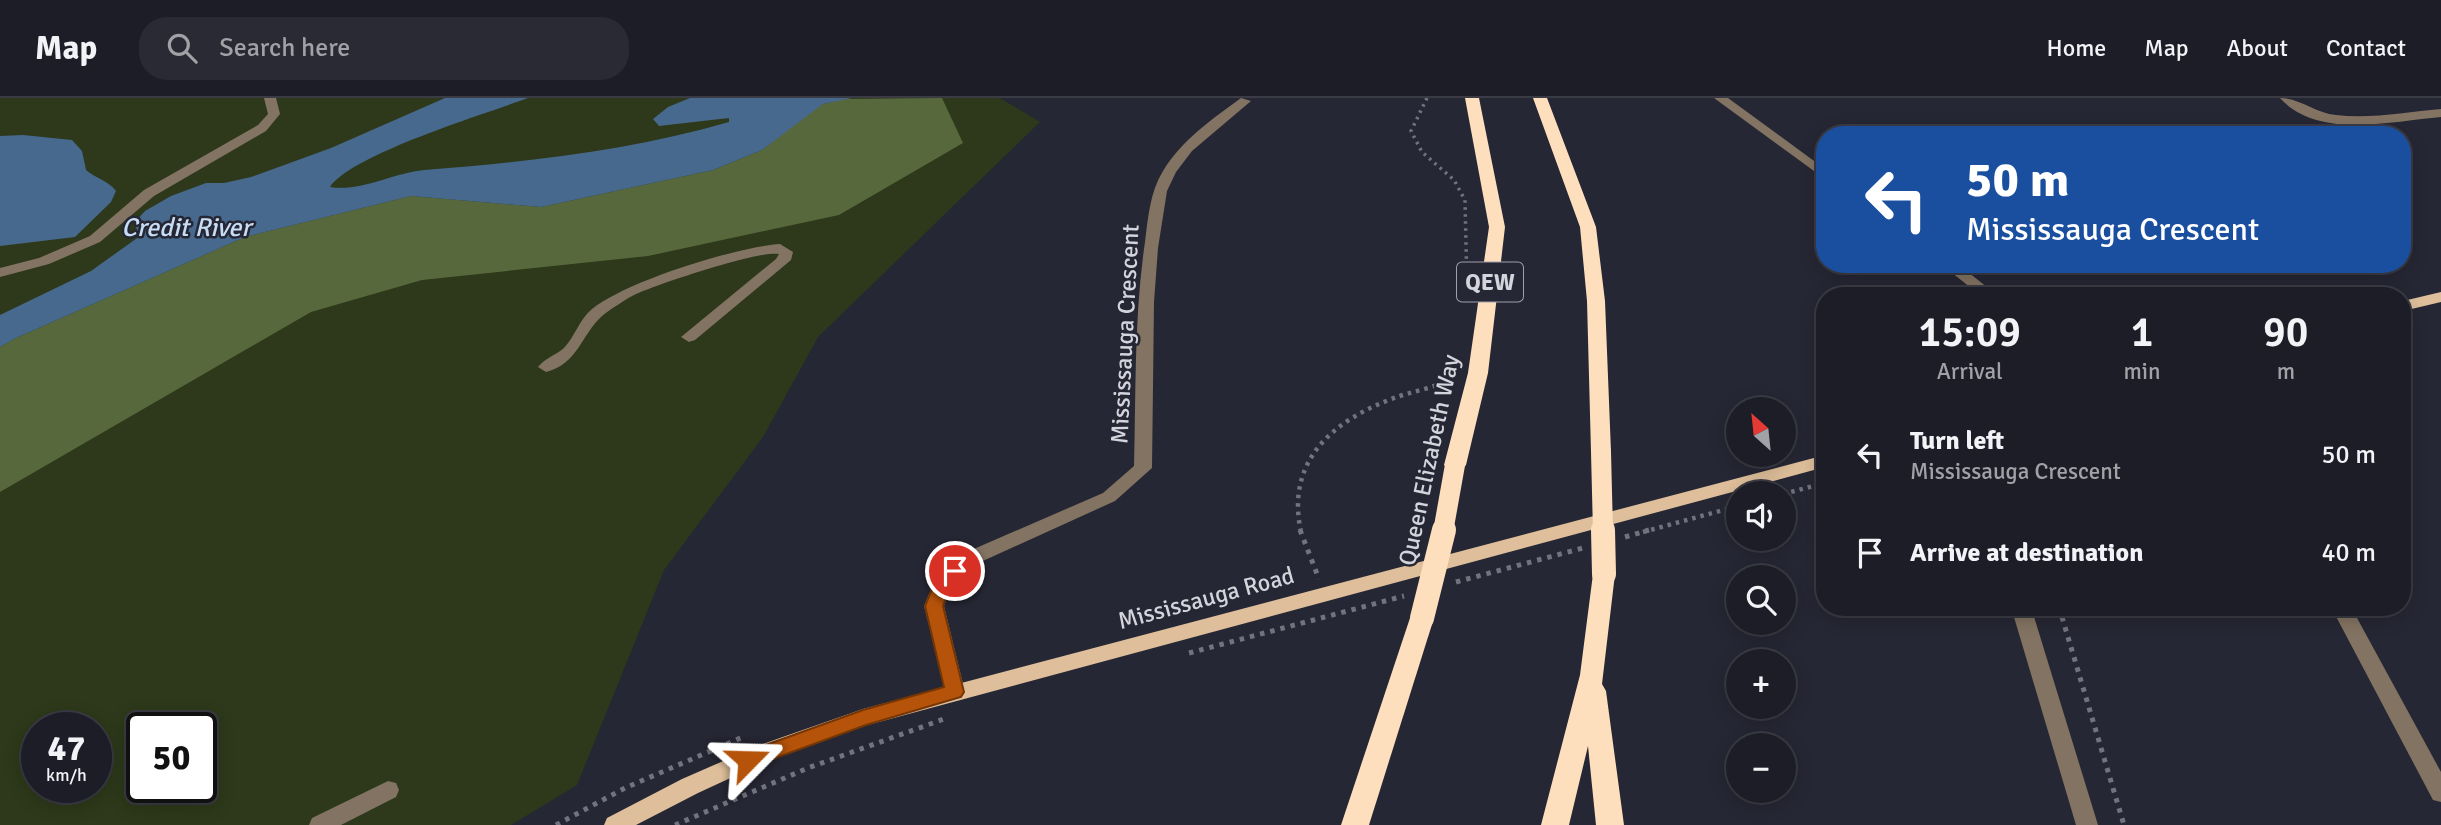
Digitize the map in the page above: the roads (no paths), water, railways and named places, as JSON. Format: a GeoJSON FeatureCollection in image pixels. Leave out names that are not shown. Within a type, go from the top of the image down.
{"type":"FeatureCollection","features":[{"type":"Feature","properties":{"kind":"highway","name":"Queen Elizabeth Way"},"geometry":{"type":"LineString","coordinates":[[1355,825],[1422,618],[1478,373],[1497,227],[1472,98]]}},
{"type":"Feature","properties":{"kind":"highway"},"geometry":{"type":"LineString","coordinates":[[1540,98],[1588,227],[1596,301],[1604,575],[1592,675],[1555,825]]}},
{"type":"Feature","properties":{"kind":"highway"},"geometry":{"type":"LineString","coordinates":[[1592,675],[1610,825]]}},
{"type":"Feature","properties":{"kind":"main road"},"geometry":{"type":"LineString","coordinates":[[2411,304],[2441,296]]}},
{"type":"Feature","properties":{"kind":"main road","name":"Mississauga Road"},"geometry":{"type":"LineString","coordinates":[[615,825],[690,786],[768,751],[863,718],[1816,463]]}},
{"type":"Feature","properties":{"kind":"street"},"geometry":{"type":"LineString","coordinates":[[0,272],[44,261],[95,239],[149,192],[262,128],[274,114],[270,98]]}},
{"type":"Feature","properties":{"kind":"street"},"geometry":{"type":"LineString","coordinates":[[1720,98],[1816,167]]}},
{"type":"Feature","properties":{"kind":"street"},"geometry":{"type":"LineString","coordinates":[[2286,98],[2301,110],[2337,120],[2441,113]]}},
{"type":"Feature","properties":{"kind":"street","name":"Mississauga Crescent"},"geometry":{"type":"LineString","coordinates":[[955,692],[934,606],[943,582],[967,560],[1109,497],[1143,467],[1148,276],[1154,221],[1163,184],[1182,155],[1220,118],[1245,102]]}},
{"type":"Feature","properties":{"kind":"street"},"geometry":{"type":"LineString","coordinates":[[546,367],[571,350],[585,325],[598,312],[629,292],[755,250],[780,248],[786,252],[786,257],[781,262],[689,337]]}},
{"type":"Feature","properties":{"kind":"street"},"geometry":{"type":"LineString","coordinates":[[1960,273],[1980,287]]}},
{"type":"Feature","properties":{"kind":"street"},"geometry":{"type":"LineString","coordinates":[[2024,616],[2087,825]]}},
{"type":"Feature","properties":{"kind":"street"},"geometry":{"type":"LineString","coordinates":[[2346,616],[2441,793]]}},
{"type":"Feature","properties":{"kind":"street"},"geometry":{"type":"LineString","coordinates":[[320,825],[388,790]]}},
{"type":"Feature","properties":{"kind":"water","name":"Credit River"},"geometry":{"type":"Polygon","coordinates":[[[445,98],[528,98],[452,124],[364,161],[343,174],[330,187],[365,185],[424,170],[539,159],[616,148],[729,122],[729,118],[659,126],[653,119],[668,107],[690,98],[852,98],[823,104],[762,150],[713,170],[541,207],[411,196],[245,237],[0,347],[0,315],[91,271],[140,236],[134,223],[145,211],[171,196],[206,183],[224,183],[251,177],[331,148],[445,98]]]}},
{"type":"Feature","properties":{"kind":"water"},"geometry":{"type":"Polygon","coordinates":[[[23,135],[72,140],[82,151],[86,170],[116,191],[111,202],[75,237],[0,246],[0,136],[23,135]]]}}]}
